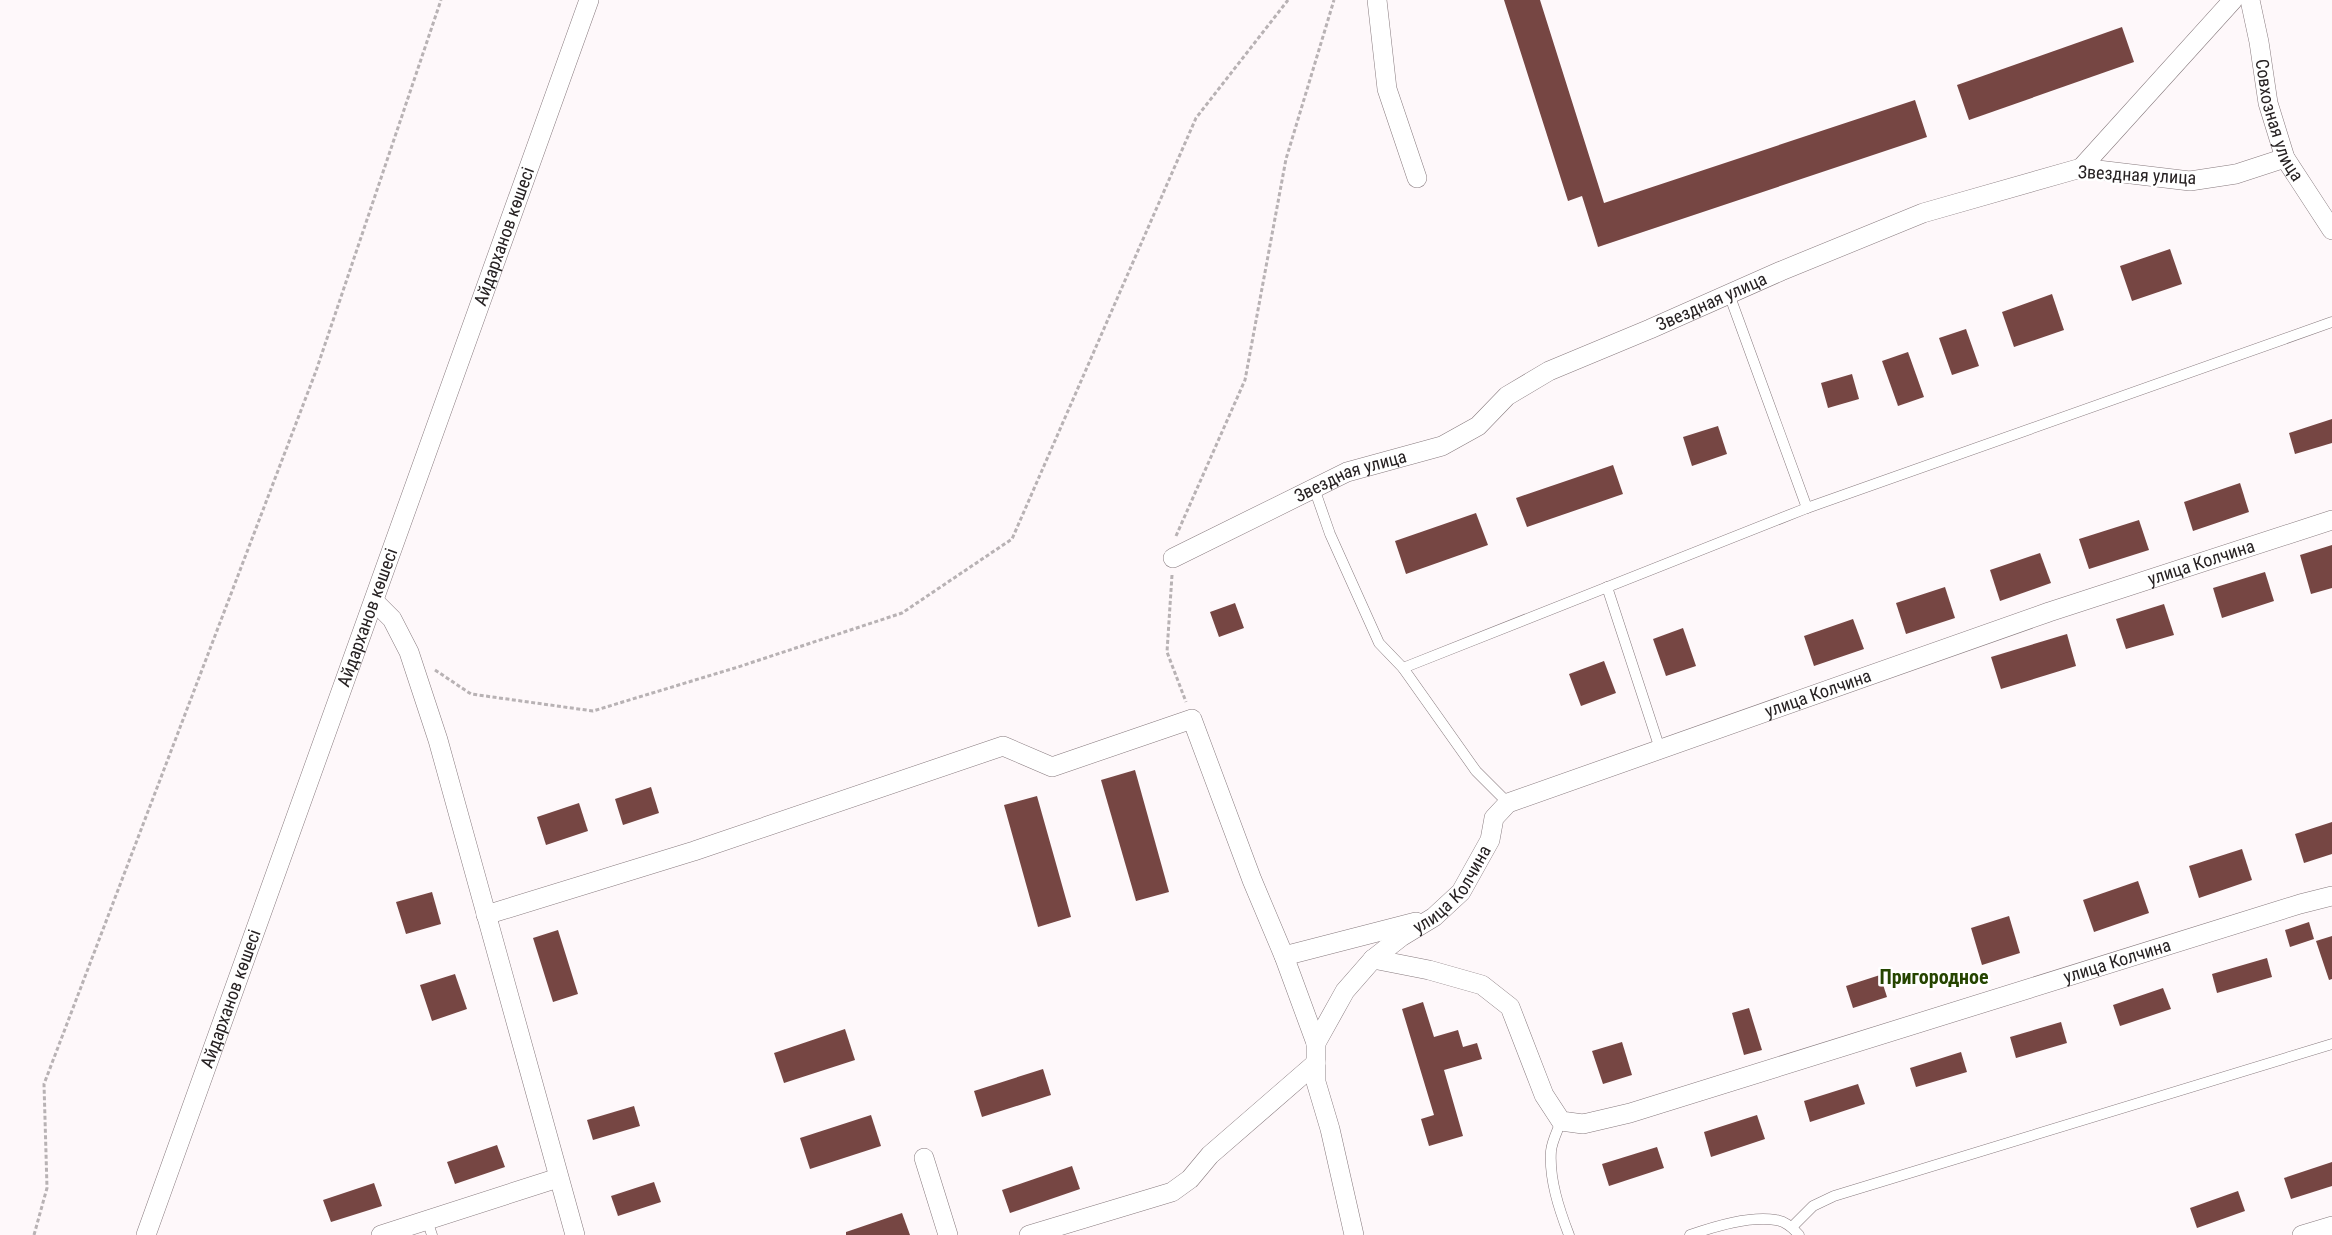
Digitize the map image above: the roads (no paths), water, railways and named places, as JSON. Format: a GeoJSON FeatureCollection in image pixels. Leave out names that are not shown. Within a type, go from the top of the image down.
{"type":"FeatureCollection","features":[{"type":"Feature","properties":{"kind":"street","name":"Айдарханов көшесі"},"geometry":{"type":"LineString","coordinates":[[146,1235],[589,0]]}},
{"type":"Feature","properties":{"kind":"street"},"geometry":{"type":"LineString","coordinates":[[1377,0],[1387,89],[1417,178]]}},
{"type":"Feature","properties":{"kind":"street"},"geometry":{"type":"LineString","coordinates":[[2081,168],[2233,0]]}},
{"type":"Feature","properties":{"kind":"street","name":"Совхозная улица"},"geometry":{"type":"LineString","coordinates":[[2250,0],[2259,42],[2268,103],[2285,158],[2332,230]]}},
{"type":"Feature","properties":{"kind":"street","name":"Звездная улица"},"geometry":{"type":"LineString","coordinates":[[1173,558],[1347,472],[1442,446],[1478,426],[1507,396],[1549,371],[1922,213],[2081,168],[2190,180],[2236,174],[2285,158]]}},
{"type":"Feature","properties":{"kind":"street","name":"улица Колчина"},"geometry":{"type":"LineString","coordinates":[[1354,1235],[1330,1129],[1316,1082],[1316,1043],[1345,991],[1373,959],[1401,937],[1434,917],[1461,892],[1490,840],[1494,818],[1508,803],[2049,612],[2332,520]]}},
{"type":"Feature","properties":{"kind":"street"},"geometry":{"type":"LineString","coordinates":[[374,601],[392,619],[409,652],[438,740],[558,1178],[576,1235]]}},
{"type":"Feature","properties":{"kind":"street"},"geometry":{"type":"LineString","coordinates":[[486,915],[694,851],[1003,746],[1052,767],[1192,718],[1252,880],[1284,956],[1316,1043]]}},
{"type":"Feature","properties":{"kind":"street","name":"улица Колчина"},"geometry":{"type":"LineString","coordinates":[[1561,1121],[1583,1124],[1630,1113],[2291,906],[2332,896]]}},
{"type":"Feature","properties":{"kind":"street"},"geometry":{"type":"LineString","coordinates":[[1284,956],[1434,917]]}},
{"type":"Feature","properties":{"kind":"street"},"geometry":{"type":"LineString","coordinates":[[1373,959],[1429,970],[1482,985],[1510,1007],[1544,1095],[1561,1121]]}},
{"type":"Feature","properties":{"kind":"street"},"geometry":{"type":"LineString","coordinates":[[1029,1235],[1172,1192],[1190,1179],[1210,1155],[1316,1062]]}},
{"type":"Feature","properties":{"kind":"street"},"geometry":{"type":"LineString","coordinates":[[924,1158],[948,1235]]}},
{"type":"Feature","properties":{"kind":"street"},"geometry":{"type":"LineString","coordinates":[[381,1235],[430,1227],[558,1178]]}},
{"type":"Feature","properties":{"kind":"street"},"geometry":{"type":"LineString","coordinates":[[2302,1235],[2332,1226]]}},
{"type":"Feature","properties":{"kind":"lane"},"geometry":{"type":"LineString","coordinates":[[1729,294],[1807,508]]}},
{"type":"Feature","properties":{"kind":"lane"},"geometry":{"type":"LineString","coordinates":[[1403,668],[1807,508],[2106,404],[2332,322]]}},
{"type":"Feature","properties":{"kind":"lane"},"geometry":{"type":"LineString","coordinates":[[1314,488],[1330,534],[1379,643],[1403,668],[1476,771],[1508,803]]}},
{"type":"Feature","properties":{"kind":"lane"},"geometry":{"type":"LineString","coordinates":[[1607,587],[1660,749]]}},
{"type":"Feature","properties":{"kind":"lane"},"geometry":{"type":"LineString","coordinates":[[1690,1235],[1742,1221],[1777,1220],[1796,1231],[1813,1206],[1834,1196],[2332,1044]]}},
{"type":"Feature","properties":{"kind":"lane"},"geometry":{"type":"LineString","coordinates":[[1561,1121],[1551,1149],[1552,1174],[1560,1212],[1569,1235]]}},
{"type":"Feature","properties":{"kind":"district","name":"Пригородное"},"geometry":{"type":"Point","coordinates":[1934,977]}}]}
